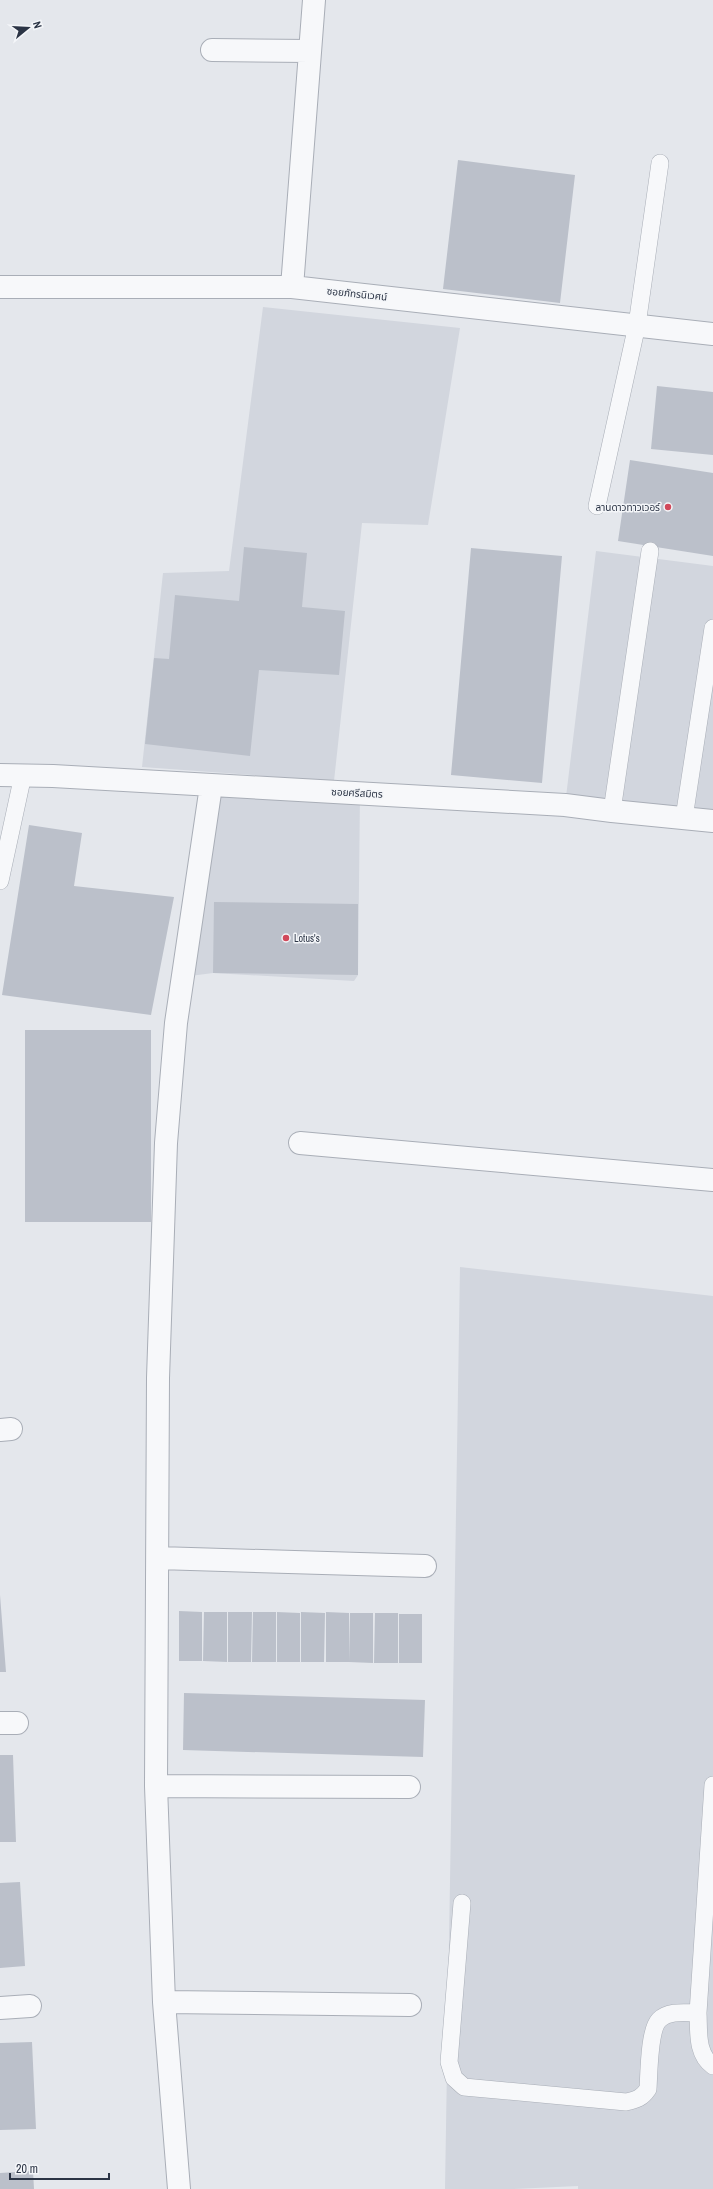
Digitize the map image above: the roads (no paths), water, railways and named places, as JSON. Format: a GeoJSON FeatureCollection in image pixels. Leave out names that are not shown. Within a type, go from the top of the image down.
{"type":"FeatureCollection","features":[{"type":"Feature","properties":{"kind":"street"},"geometry":{"type":"LineString","coordinates":[[292,287],[314,0]]}},
{"type":"Feature","properties":{"kind":"street"},"geometry":{"type":"LineString","coordinates":[[212,50],[309,51]]}},
{"type":"Feature","properties":{"kind":"street","name":"ซอยภัทรนิเวศน์"},"geometry":{"type":"LineString","coordinates":[[0,287],[292,287],[713,334]]}},
{"type":"Feature","properties":{"kind":"street","name":"ซอยศรีสมิตร"},"geometry":{"type":"LineString","coordinates":[[0,775],[565,805],[713,821]]}},
{"type":"Feature","properties":{"kind":"street"},"geometry":{"type":"LineString","coordinates":[[179,2189],[164,2002],[156,1786],[158,1378],[166,1143],[176,1023],[211,786]]}},
{"type":"Feature","properties":{"kind":"street"},"geometry":{"type":"LineString","coordinates":[[300,1143],[713,1180]]}},
{"type":"Feature","properties":{"kind":"street"},"geometry":{"type":"LineString","coordinates":[[158,1558],[425,1566]]}},
{"type":"Feature","properties":{"kind":"street"},"geometry":{"type":"LineString","coordinates":[[156,1786],[409,1787]]}},
{"type":"Feature","properties":{"kind":"street"},"geometry":{"type":"LineString","coordinates":[[164,2002],[410,2005]]}},
{"type":"Feature","properties":{"kind":"street"},"geometry":{"type":"LineString","coordinates":[[0,2008],[30,2006]]}},
{"type":"Feature","properties":{"kind":"lane"},"geometry":{"type":"LineString","coordinates":[[597,506],[637,325],[660,163]]}},
{"type":"Feature","properties":{"kind":"lane"},"geometry":{"type":"LineString","coordinates":[[612,811],[650,550]]}},
{"type":"Feature","properties":{"kind":"lane"},"geometry":{"type":"LineString","coordinates":[[684,818],[713,628]]}},
{"type":"Feature","properties":{"kind":"lane"},"geometry":{"type":"LineString","coordinates":[[0,881],[22,775]]}},
{"type":"Feature","properties":{"kind":"lane"},"geometry":{"type":"LineString","coordinates":[[713,1785],[698,2013],[700,2047],[706,2061],[713,2066]]}},
{"type":"Feature","properties":{"kind":"lane"},"geometry":{"type":"LineString","coordinates":[[462,1903],[449,2062],[454,2078],[464,2087],[626,2102],[636,2100],[643,2096],[648,2089],[653,2032],[659,2020],[672,2013],[698,2013]]}},
{"type":"Feature","properties":{"kind":"place","name":"ลานดาวทาวเวอร์"},"geometry":{"type":"Point","coordinates":[668,507]}},
{"type":"Feature","properties":{"kind":"place","name":"Lotus's"},"geometry":{"type":"Point","coordinates":[286,938]}}]}
